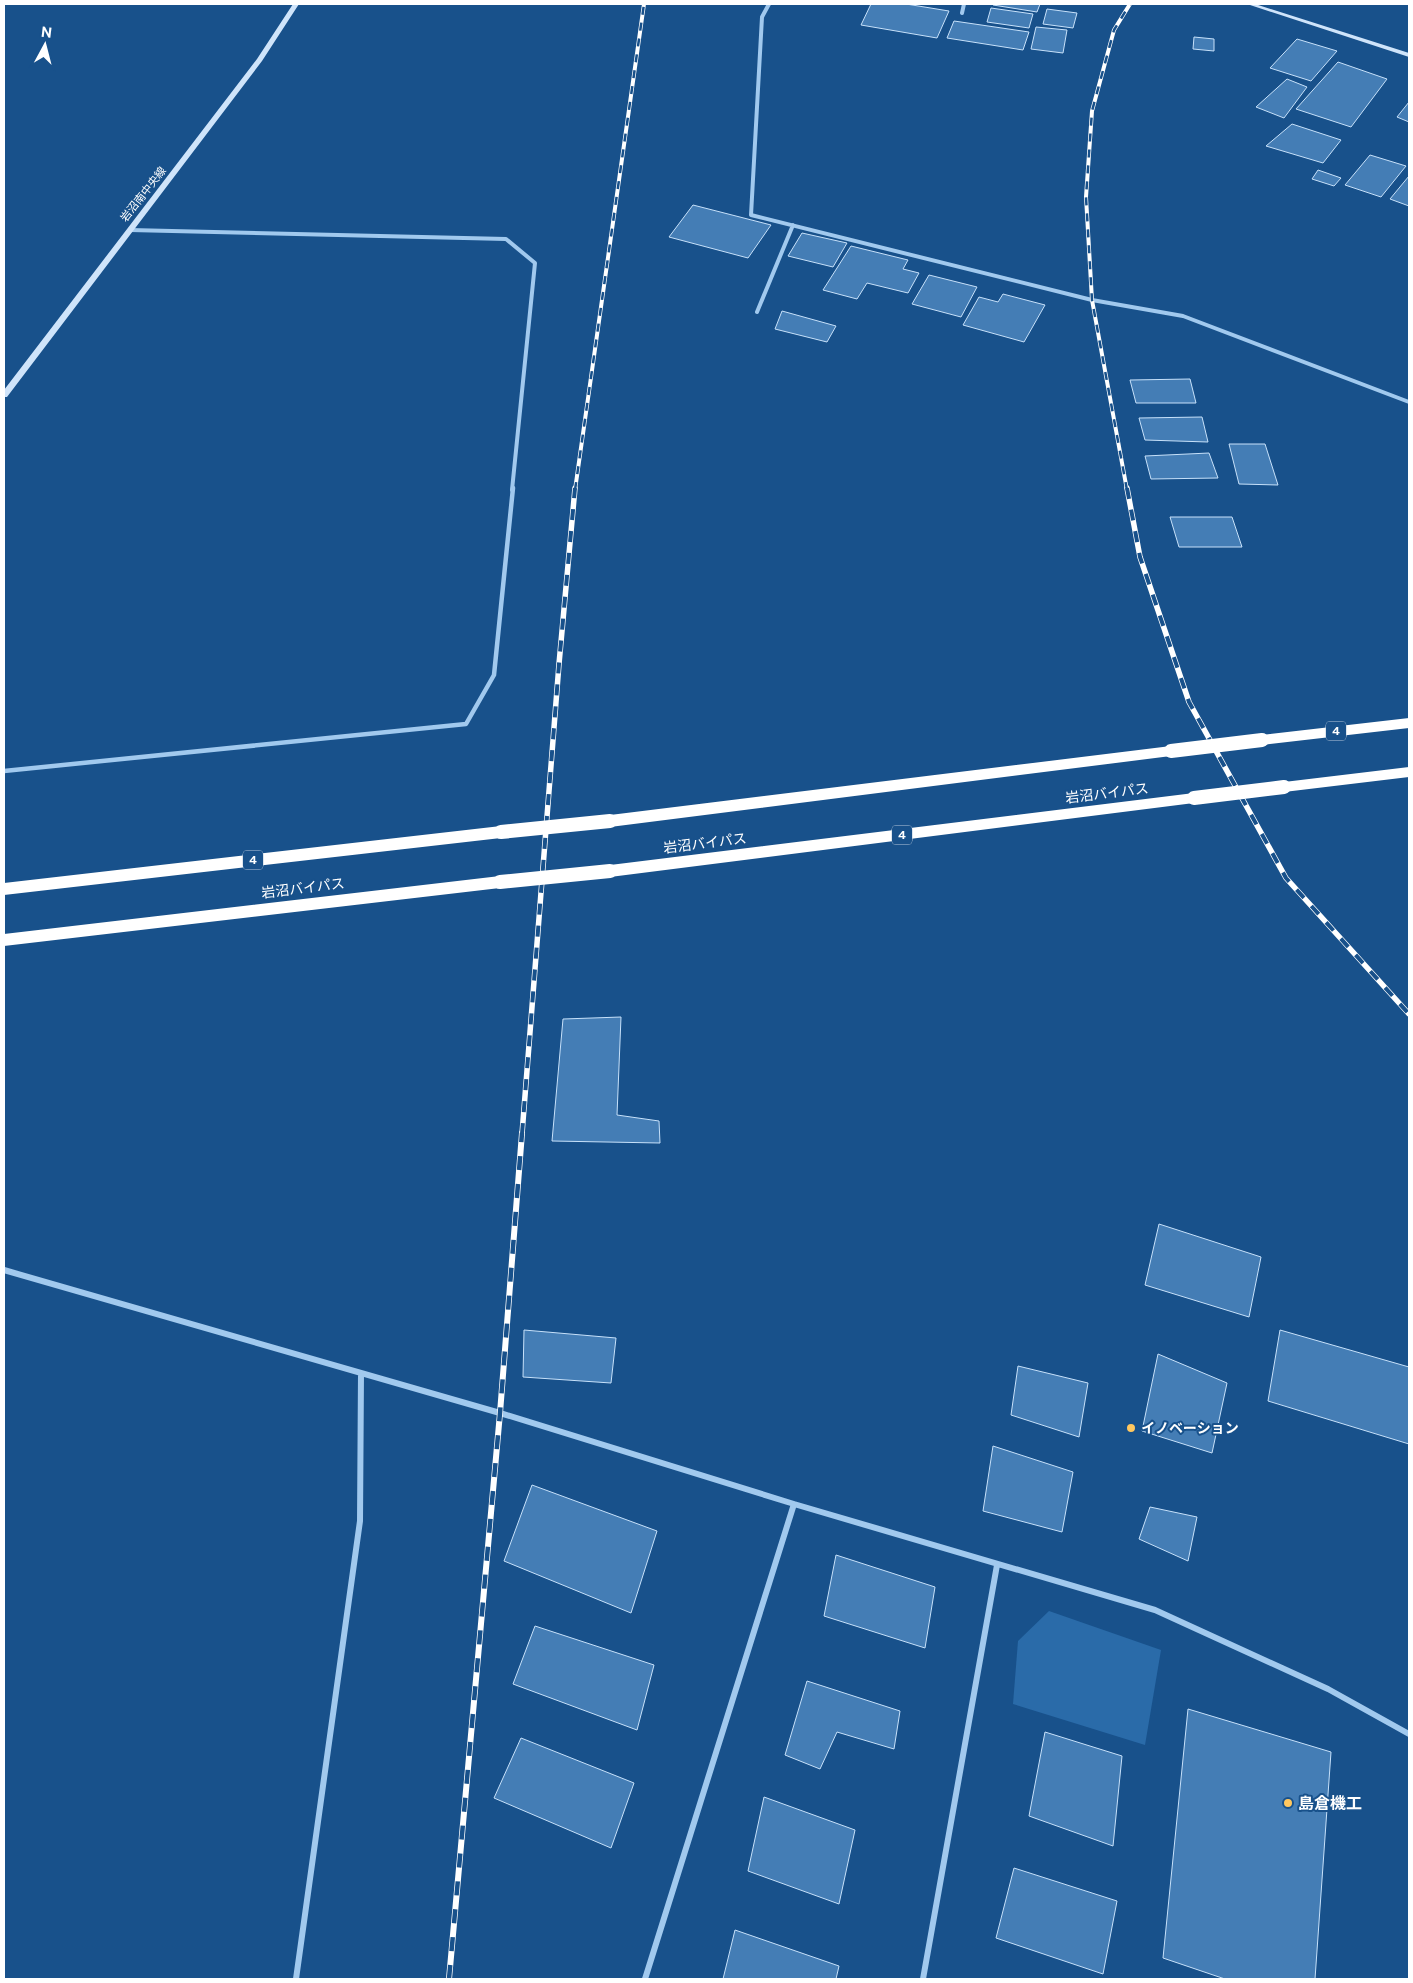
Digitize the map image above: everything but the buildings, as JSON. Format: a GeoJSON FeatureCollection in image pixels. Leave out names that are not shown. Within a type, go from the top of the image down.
{"type":"FeatureCollection","features":[{"type":"Feature","properties":{"kind":"highway","name":"4"},"geometry":{"type":"LineString","coordinates":[[4,889],[610,821],[1409,723]]}},
{"type":"Feature","properties":{"kind":"highway","name":"岩沼バイパス"},"geometry":{"type":"LineString","coordinates":[[4,940],[500,882],[610,872],[1409,772]]}},
{"type":"Feature","properties":{"kind":"street","name":"岩沼南中央線"},"geometry":{"type":"LineString","coordinates":[[4,396],[260,60],[296,4]]}},
{"type":"Feature","properties":{"kind":"street"},"geometry":{"type":"LineString","coordinates":[[769,4],[762,17],[751,214],[1092,300],[1183,316],[1409,402]]}},
{"type":"Feature","properties":{"kind":"street"},"geometry":{"type":"LineString","coordinates":[[962,13],[964,4]]}},
{"type":"Feature","properties":{"kind":"street"},"geometry":{"type":"LineString","coordinates":[[1250,4],[1409,55]]}},
{"type":"Feature","properties":{"kind":"street"},"geometry":{"type":"LineString","coordinates":[[757,312],[792,225]]}},
{"type":"Feature","properties":{"kind":"street"},"geometry":{"type":"LineString","coordinates":[[4,771],[466,724],[494,675],[535,263],[506,239],[130,230]]}},
{"type":"Feature","properties":{"kind":"street"},"geometry":{"type":"LineString","coordinates":[[4,1270],[500,1413],[794,1504],[1155,1610],[1328,1689],[1409,1734]]}},
{"type":"Feature","properties":{"kind":"street"},"geometry":{"type":"LineString","coordinates":[[296,1979],[360,1521],[361,1373]]}},
{"type":"Feature","properties":{"kind":"street"},"geometry":{"type":"LineString","coordinates":[[645,1979],[794,1504]]}},
{"type":"Feature","properties":{"kind":"street"},"geometry":{"type":"LineString","coordinates":[[923,1979],[997,1565]]}},
{"type":"Feature","properties":{"kind":"shaded area"},"geometry":{"type":"Polygon","coordinates":[[[1049,1611],[1161,1650],[1145,1745],[1013,1704],[1018,1641],[1049,1611]]]}},
{"type":"Feature","properties":{"kind":"railway"},"geometry":{"type":"LineString","coordinates":[[575,490],[644,4]]}},
{"type":"Feature","properties":{"kind":"railway"},"geometry":{"type":"LineString","coordinates":[[1127,490],[1092,300],[1086,197],[1092,111],[1114,30],[1130,4]]}},
{"type":"Feature","properties":{"kind":"railway"},"geometry":{"type":"LineString","coordinates":[[522,1134],[559,664],[575,488]]}},
{"type":"Feature","properties":{"kind":"railway"},"geometry":{"type":"LineString","coordinates":[[1127,488],[1140,557],[1189,702],[1286,878],[1409,1014]]}},
{"type":"Feature","properties":{"kind":"railway"},"geometry":{"type":"LineString","coordinates":[[449,1979],[500,1413],[522,1133]]}},
{"type":"Feature","properties":{"kind":"place","name":"イノベーション"},"geometry":{"type":"Point","coordinates":[1131,1428]}},
{"type":"Feature","properties":{"kind":"place","name":"島倉機工"},"geometry":{"type":"Point","coordinates":[1288,1803]}}]}
